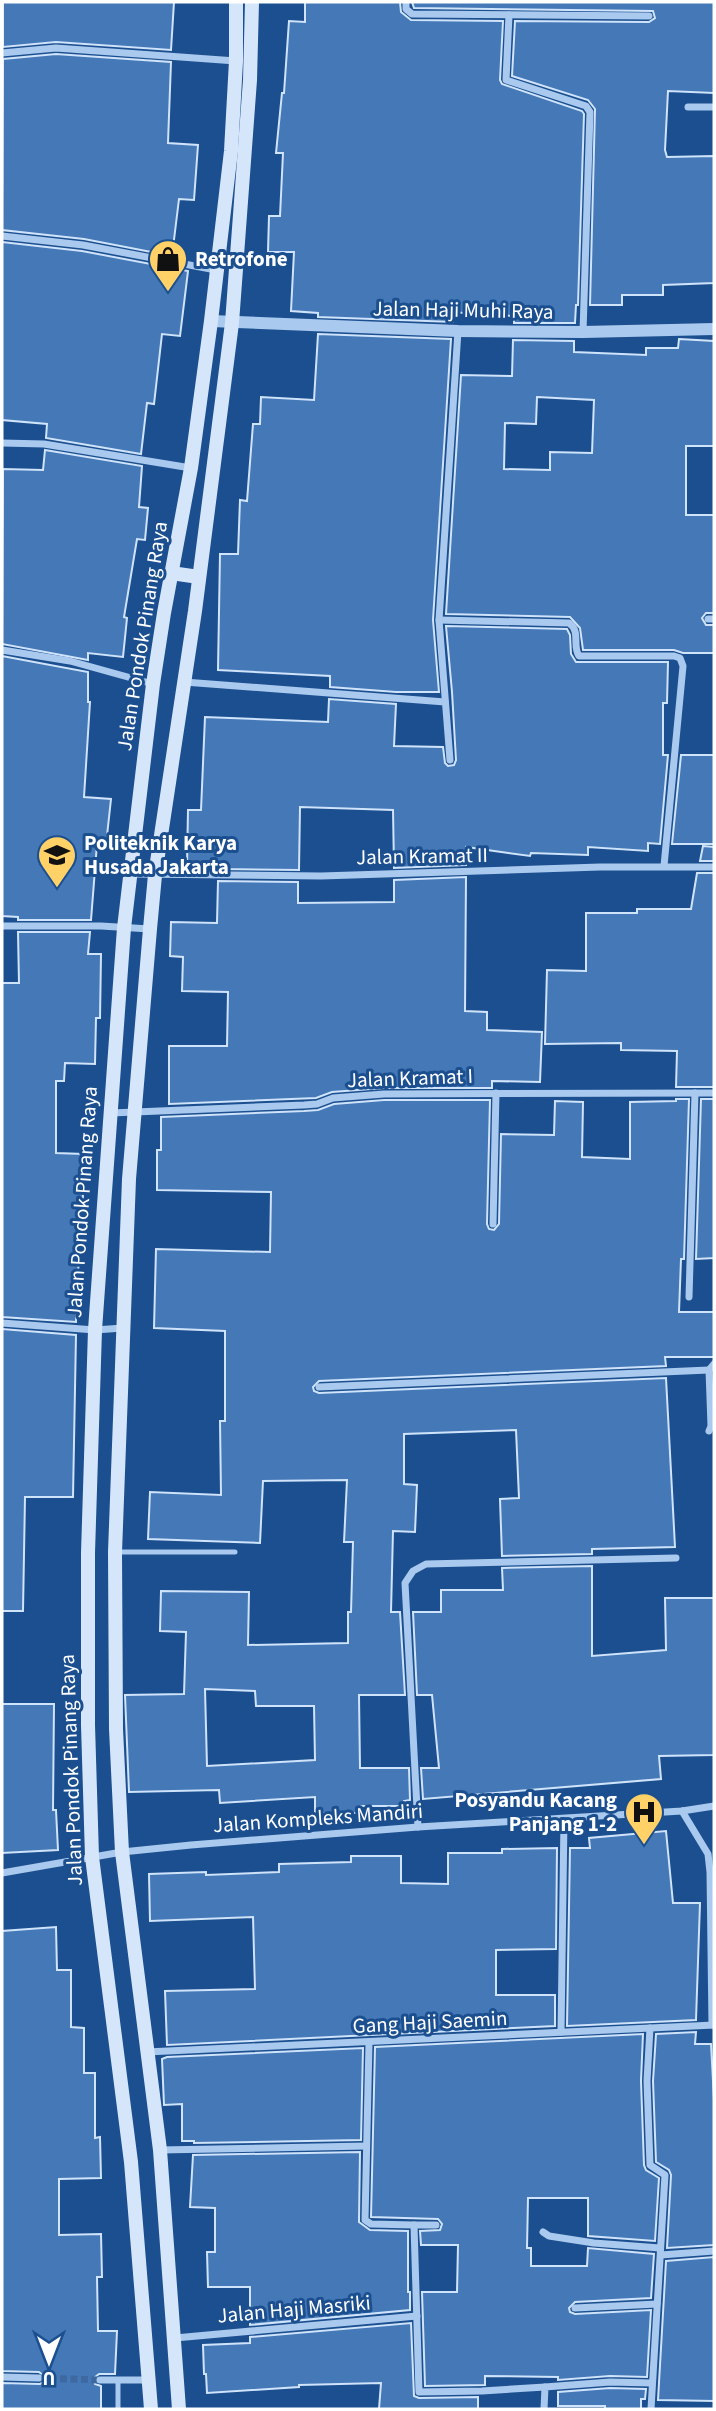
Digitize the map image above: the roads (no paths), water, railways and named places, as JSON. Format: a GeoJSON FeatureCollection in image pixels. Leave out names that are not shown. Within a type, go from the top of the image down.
{"type":"FeatureCollection","features":[{"type":"Feature","properties":{"kind":"main road","name":"Jalan Pondok Pinang Raya"},"geometry":{"type":"LineString","coordinates":[[150,2409],[150,2380],[131,2162],[92,1857],[88,1725],[88,1553],[95,1330],[124,928],[153,684],[191,468],[211,321],[231,151],[236,2]]}},
{"type":"Feature","properties":{"kind":"main road"},"geometry":{"type":"LineString","coordinates":[[180,2409],[160,2150],[122,1852],[116,1729],[115,1552],[129,1179],[150,929],[155,876],[199,577],[232,323],[250,80],[252,2]]}},
{"type":"Feature","properties":{"kind":"main road"},"geometry":{"type":"LineString","coordinates":[[171,573],[199,577]]}},
{"type":"Feature","properties":{"kind":"street"},"geometry":{"type":"LineString","coordinates":[[406,2],[406,9],[412,14],[649,16]]}},
{"type":"Feature","properties":{"kind":"street"},"geometry":{"type":"LineString","coordinates":[[509,15],[506,79],[586,106],[590,112],[583,332]]}},
{"type":"Feature","properties":{"kind":"street"},"geometry":{"type":"LineString","coordinates":[[2,53],[56,48],[236,61]]}},
{"type":"Feature","properties":{"kind":"street"},"geometry":{"type":"LineString","coordinates":[[688,107],[714,107]]}},
{"type":"Feature","properties":{"kind":"street"},"geometry":{"type":"LineString","coordinates":[[2,236],[83,245],[216,270]]}},
{"type":"Feature","properties":{"kind":"street","name":"Jalan Haji Muhi Raya"},"geometry":{"type":"LineString","coordinates":[[211,321],[458,331],[714,329]]}},
{"type":"Feature","properties":{"kind":"street"},"geometry":{"type":"LineString","coordinates":[[450,760],[439,620],[458,331]]}},
{"type":"Feature","properties":{"kind":"street"},"geometry":{"type":"LineString","coordinates":[[2,443],[44,444],[191,468]]}},
{"type":"Feature","properties":{"kind":"street"},"geometry":{"type":"LineString","coordinates":[[439,620],[569,623],[574,626],[576,632],[576,652],[579,656],[680,658],[683,666],[664,866]]}},
{"type":"Feature","properties":{"kind":"street"},"geometry":{"type":"LineString","coordinates":[[2,650],[70,661],[153,684]]}},
{"type":"Feature","properties":{"kind":"street"},"geometry":{"type":"LineString","coordinates":[[184,682],[445,702]]}},
{"type":"Feature","properties":{"kind":"street","name":"Jalan Kramat II"},"geometry":{"type":"LineString","coordinates":[[130,874],[348,876],[664,866],[714,867]]}},
{"type":"Feature","properties":{"kind":"street"},"geometry":{"type":"LineString","coordinates":[[2,926],[150,929]]}},
{"type":"Feature","properties":{"kind":"street"},"geometry":{"type":"LineString","coordinates":[[493,1224],[496,1093]]}},
{"type":"Feature","properties":{"kind":"street"},"geometry":{"type":"LineString","coordinates":[[689,1297],[695,1093]]}},
{"type":"Feature","properties":{"kind":"street","name":"Jalan Kramat I"},"geometry":{"type":"LineString","coordinates":[[109,1113],[304,1105],[333,1098],[374,1095],[714,1093]]}},
{"type":"Feature","properties":{"kind":"street"},"geometry":{"type":"LineString","coordinates":[[2,1322],[95,1330],[125,1328]]}},
{"type":"Feature","properties":{"kind":"street"},"geometry":{"type":"LineString","coordinates":[[319,1387],[711,1367],[709,1431]]}},
{"type":"Feature","properties":{"kind":"street"},"geometry":{"type":"LineString","coordinates":[[418,1827],[405,1583],[413,1571],[426,1564],[676,1558]]}},
{"type":"Feature","properties":{"kind":"street","name":"Jalan Kompleks Mandiri"},"geometry":{"type":"LineString","coordinates":[[2,1872],[122,1852],[418,1827],[682,1811],[714,1806]]}},
{"type":"Feature","properties":{"kind":"street"},"geometry":{"type":"LineString","coordinates":[[682,1811],[708,1854],[713,2025]]}},
{"type":"Feature","properties":{"kind":"street"},"geometry":{"type":"LineString","coordinates":[[561,2032],[564,1819]]}},
{"type":"Feature","properties":{"kind":"street","name":"Gang Haji Saemin"},"geometry":{"type":"LineString","coordinates":[[147,2052],[713,2025]]}},
{"type":"Feature","properties":{"kind":"street"},"geometry":{"type":"LineString","coordinates":[[650,2028],[647,2081],[650,2165],[665,2175],[651,2409]]}},
{"type":"Feature","properties":{"kind":"street"},"geometry":{"type":"LineString","coordinates":[[369,2043],[365,2220],[371,2224],[436,2225]]}},
{"type":"Feature","properties":{"kind":"street"},"geometry":{"type":"LineString","coordinates":[[160,2150],[366,2146]]}},
{"type":"Feature","properties":{"kind":"street"},"geometry":{"type":"LineString","coordinates":[[414,2225],[419,2392],[482,2391],[610,2382],[652,2383]]}},
{"type":"Feature","properties":{"kind":"street"},"geometry":{"type":"LineString","coordinates":[[543,2232],[549,2236],[661,2251],[714,2251]]}},
{"type":"Feature","properties":{"kind":"street"},"geometry":{"type":"LineString","coordinates":[[575,2308],[656,2304]]}},
{"type":"Feature","properties":{"kind":"street","name":"Jalan Haji Masriki"},"geometry":{"type":"LineString","coordinates":[[175,2338],[416,2316]]}},
{"type":"Feature","properties":{"kind":"street"},"geometry":{"type":"LineString","coordinates":[[2,2378],[39,2378]]}},
{"type":"Feature","properties":{"kind":"street"},"geometry":{"type":"LineString","coordinates":[[100,2380],[150,2380]]}},
{"type":"Feature","properties":{"kind":"street"},"geometry":{"type":"LineString","coordinates":[[544,2409],[545,2387]]}},
{"type":"Feature","properties":{"kind":"lane"},"geometry":{"type":"LineString","coordinates":[[115,1552],[235,1552]]}},
{"type":"Feature","properties":{"kind":"lane"},"geometry":{"type":"LineString","coordinates":[[118,2380],[118,2409]]}},
{"type":"Feature","properties":{"kind":"tunnel"},"geometry":{"type":"LineString","coordinates":[[39,2378],[100,2380]]}},
{"type":"Feature","properties":{"kind":"place","name":"Retrofone"},"geometry":{"type":"Point","coordinates":[168,293]}},
{"type":"Feature","properties":{"kind":"place","name":"Politeknik Karya Husada Jakarta"},"geometry":{"type":"Point","coordinates":[57,889]}},
{"type":"Feature","properties":{"kind":"place","name":"Posyandu Kacang Panjang 1-2"},"geometry":{"type":"Point","coordinates":[644,1846]}}]}
